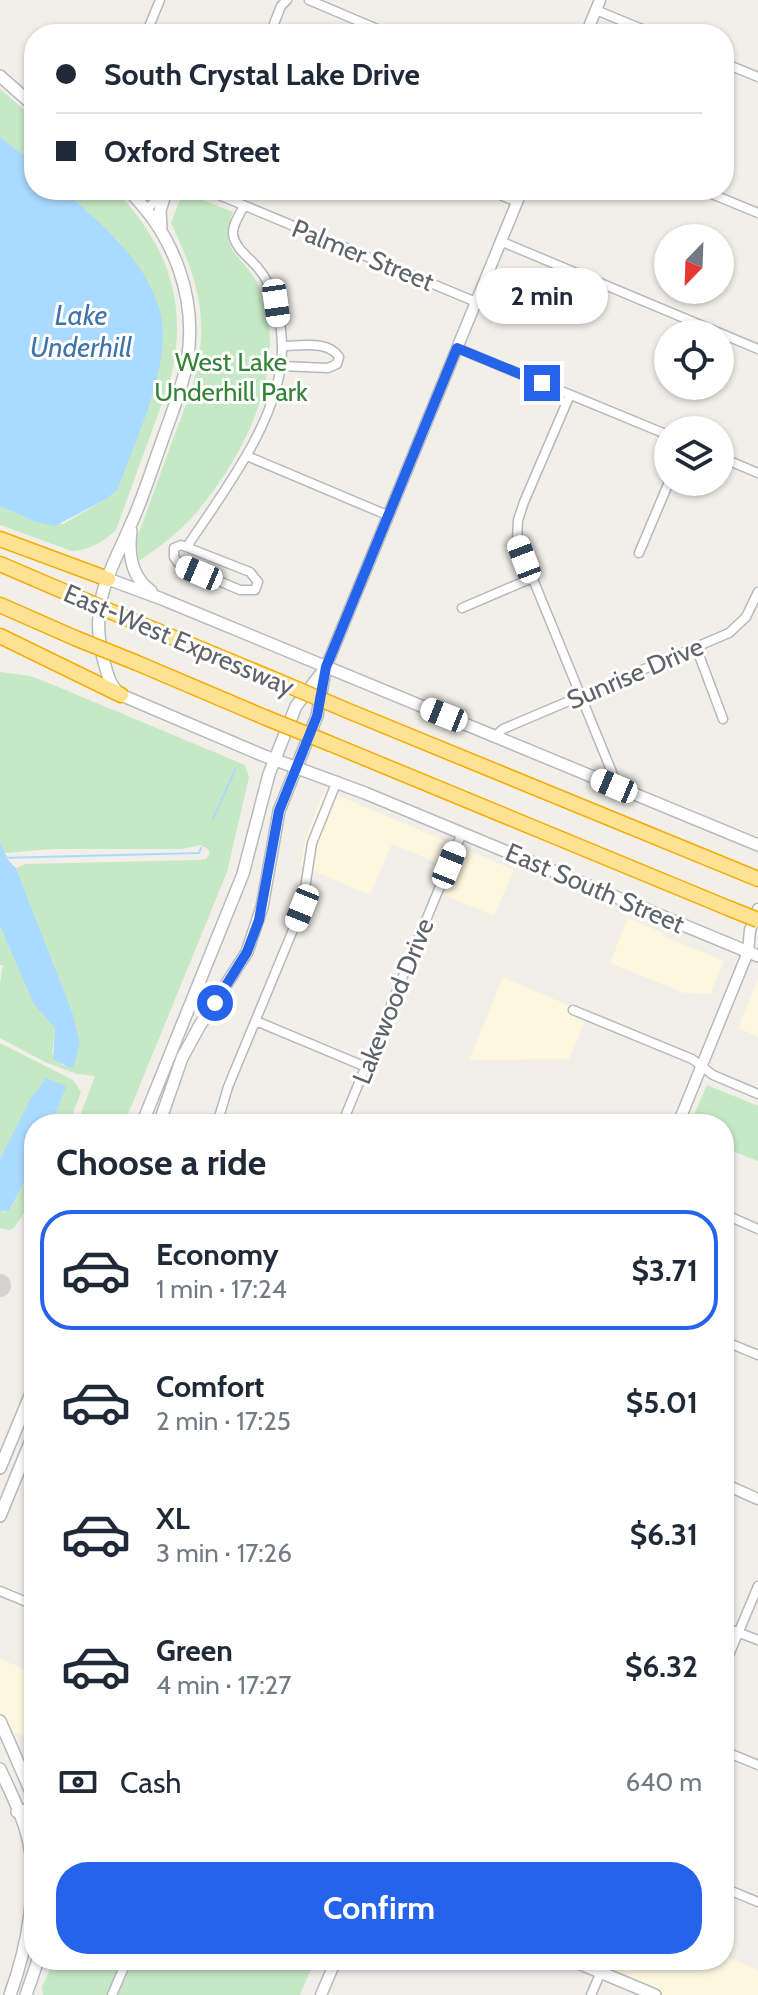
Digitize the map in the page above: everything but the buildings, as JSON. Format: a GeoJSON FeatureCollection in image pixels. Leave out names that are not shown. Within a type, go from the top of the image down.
{"type":"FeatureCollection","features":[{"type":"Feature","properties":{"kind":"highway"},"geometry":{"type":"LineString","coordinates":[[0,539],[108,579]]}},
{"type":"Feature","properties":{"kind":"highway","name":"East-West Expressway"},"geometry":{"type":"LineString","coordinates":[[0,564],[758,879]]}},
{"type":"Feature","properties":{"kind":"highway","name":"East-West Expressway"},"geometry":{"type":"LineString","coordinates":[[0,605],[758,920]]}},
{"type":"Feature","properties":{"kind":"highway"},"geometry":{"type":"LineString","coordinates":[[0,636],[121,695]]}},
{"type":"Feature","properties":{"kind":"main road"},"geometry":{"type":"LineString","coordinates":[[0,76],[24,96]]}},
{"type":"Feature","properties":{"kind":"main road"},"geometry":{"type":"LineString","coordinates":[[121,695],[110,683],[97,628],[99,603],[176,401],[189,349],[187,297],[180,270],[161,228],[138,200]]}},
{"type":"Feature","properties":{"kind":"main road"},"geometry":{"type":"LineString","coordinates":[[161,228],[160,211],[164,200]]}},
{"type":"Feature","properties":{"kind":"main road"},"geometry":{"type":"LineString","coordinates":[[132,523],[129,545],[136,576],[162,599]]}},
{"type":"Feature","properties":{"kind":"main road"},"geometry":{"type":"LineString","coordinates":[[108,579],[758,845]]}},
{"type":"Feature","properties":{"kind":"main road"},"geometry":{"type":"LineString","coordinates":[[146,1114],[243,874],[261,797],[296,706],[326,667]]}},
{"type":"Feature","properties":{"kind":"main road"},"geometry":{"type":"LineString","coordinates":[[162,1114],[182,1058],[247,952],[264,897],[279,811],[317,716],[326,667]]}},
{"type":"Feature","properties":{"kind":"main road","name":"East South Street"},"geometry":{"type":"LineString","coordinates":[[121,695],[753,954]]}},
{"type":"Feature","properties":{"kind":"main road"},"geometry":{"type":"LineString","coordinates":[[0,1468],[24,1410]]}},
{"type":"Feature","properties":{"kind":"main road"},"geometry":{"type":"LineString","coordinates":[[0,1516],[24,1458]]}},
{"type":"Feature","properties":{"kind":"main road"},"geometry":{"type":"LineString","coordinates":[[0,1721],[24,1775]]}},
{"type":"Feature","properties":{"kind":"main road"},"geometry":{"type":"LineString","coordinates":[[0,1769],[24,1826]]}},
{"type":"Feature","properties":{"kind":"main road"},"geometry":{"type":"LineString","coordinates":[[13,1799],[24,1797]]}},
{"type":"Feature","properties":{"kind":"main road"},"geometry":{"type":"LineString","coordinates":[[17,1812],[24,1810]]}},
{"type":"Feature","properties":{"kind":"main road"},"geometry":{"type":"LineString","coordinates":[[11,1994],[24,1950]]}},
{"type":"Feature","properties":{"kind":"main road"},"geometry":{"type":"LineString","coordinates":[[26,1995],[35,1970]]}},
{"type":"Feature","properties":{"kind":"main road"},"geometry":{"type":"LineString","coordinates":[[596,1970],[655,1995]]}},
{"type":"Feature","properties":{"kind":"street"},"geometry":{"type":"LineString","coordinates":[[150,24],[160,0]]}},
{"type":"Feature","properties":{"kind":"street"},"geometry":{"type":"LineString","coordinates":[[274,24],[287,0]]}},
{"type":"Feature","properties":{"kind":"street"},"geometry":{"type":"LineString","coordinates":[[309,0],[365,24]]}},
{"type":"Feature","properties":{"kind":"street"},"geometry":{"type":"LineString","coordinates":[[590,24],[598,5],[635,24]]}},
{"type":"Feature","properties":{"kind":"street"},"geometry":{"type":"LineString","coordinates":[[734,67],[758,77]]}},
{"type":"Feature","properties":{"kind":"street"},"geometry":{"type":"LineString","coordinates":[[147,209],[157,200]]}},
{"type":"Feature","properties":{"kind":"street","name":"Palmer Street"},"geometry":{"type":"LineString","coordinates":[[230,200],[476,302]]}},
{"type":"Feature","properties":{"kind":"street"},"geometry":{"type":"LineString","coordinates":[[326,667],[517,202],[512,200]]}},
{"type":"Feature","properties":{"kind":"street"},"geometry":{"type":"LineString","coordinates":[[726,200],[758,213]]}},
{"type":"Feature","properties":{"kind":"street"},"geometry":{"type":"LineString","coordinates":[[188,545],[250,572],[258,582],[255,590],[240,590],[179,564],[174,557],[174,548],[188,545],[247,456],[267,414],[281,366],[282,346],[276,303],[261,270],[239,248],[233,236],[244,206]]}},
{"type":"Feature","properties":{"kind":"street"},"geometry":{"type":"LineString","coordinates":[[500,241],[758,349]]}},
{"type":"Feature","properties":{"kind":"street"},"geometry":{"type":"LineString","coordinates":[[281,366],[328,368],[337,364],[339,357],[334,349],[326,346],[282,346]]}},
{"type":"Feature","properties":{"kind":"street"},"geometry":{"type":"LineString","coordinates":[[457,348],[654,429]]}},
{"type":"Feature","properties":{"kind":"street"},"geometry":{"type":"LineString","coordinates":[[570,395],[518,520],[517,540],[618,787]]}},
{"type":"Feature","properties":{"kind":"street"},"geometry":{"type":"LineString","coordinates":[[247,456],[387,515]]}},
{"type":"Feature","properties":{"kind":"street"},"geometry":{"type":"LineString","coordinates":[[734,463],[758,473]]}},
{"type":"Feature","properties":{"kind":"street"},"geometry":{"type":"LineString","coordinates":[[639,553],[663,496]]}},
{"type":"Feature","properties":{"kind":"street"},"geometry":{"type":"LineString","coordinates":[[462,608],[532,578]]}},
{"type":"Feature","properties":{"kind":"street","name":"Sunrise Drive"},"geometry":{"type":"LineString","coordinates":[[495,736],[503,729],[580,695],[729,633],[746,617],[758,592]]}},
{"type":"Feature","properties":{"kind":"street"},"geometry":{"type":"LineString","coordinates":[[696,647],[723,719]]}},
{"type":"Feature","properties":{"kind":"street"},"geometry":{"type":"LineString","coordinates":[[220,1114],[228,1087],[302,908],[312,843],[337,781]]}},
{"type":"Feature","properties":{"kind":"street","name":"Lakewood Drive"},"geometry":{"type":"LineString","coordinates":[[346,1114],[462,833]]}},
{"type":"Feature","properties":{"kind":"street"},"geometry":{"type":"LineString","coordinates":[[753,954],[750,930],[758,909]]}},
{"type":"Feature","properties":{"kind":"street"},"geometry":{"type":"LineString","coordinates":[[682,1114],[758,941]]}},
{"type":"Feature","properties":{"kind":"street"},"geometry":{"type":"LineString","coordinates":[[573,1010],[692,1059],[713,1075],[758,1094]]}},
{"type":"Feature","properties":{"kind":"street"},"geometry":{"type":"LineString","coordinates":[[256,1021],[366,1067]]}},
{"type":"Feature","properties":{"kind":"street"},"geometry":{"type":"LineString","coordinates":[[734,1218],[758,1229]]}},
{"type":"Feature","properties":{"kind":"street"},"geometry":{"type":"LineString","coordinates":[[734,1345],[758,1355]]}},
{"type":"Feature","properties":{"kind":"street"},"geometry":{"type":"LineString","coordinates":[[734,1488],[758,1499]]}},
{"type":"Feature","properties":{"kind":"street"},"geometry":{"type":"LineString","coordinates":[[734,1644],[758,1586]]}},
{"type":"Feature","properties":{"kind":"street"},"geometry":{"type":"LineString","coordinates":[[0,1591],[24,1601]]}},
{"type":"Feature","properties":{"kind":"street"},"geometry":{"type":"LineString","coordinates":[[734,1631],[758,1640]]}},
{"type":"Feature","properties":{"kind":"street"},"geometry":{"type":"LineString","coordinates":[[734,1755],[758,1765]]}},
{"type":"Feature","properties":{"kind":"street"},"geometry":{"type":"LineString","coordinates":[[734,1892],[758,1902]]}},
{"type":"Feature","properties":{"kind":"street"},"geometry":{"type":"LineString","coordinates":[[112,1995],[123,1970]]}},
{"type":"Feature","properties":{"kind":"street"},"geometry":{"type":"LineString","coordinates":[[321,1995],[332,1970]]}},
{"type":"Feature","properties":{"kind":"street"},"geometry":{"type":"LineString","coordinates":[[591,1995],[601,1972]]}},
{"type":"Feature","properties":{"kind":"shaded area"},"geometry":{"type":"Polygon","coordinates":[[[324,792],[514,870],[494,916],[445,895],[455,870],[392,844],[370,895],[301,865],[305,838],[324,792]]]}},
{"type":"Feature","properties":{"kind":"shaded area"},"geometry":{"type":"Polygon","coordinates":[[[628,918],[663,933],[662,936],[724,961],[710,994],[684,993],[610,963],[628,918]]]}},
{"type":"Feature","properties":{"kind":"shaded area"},"geometry":{"type":"Polygon","coordinates":[[[503,977],[588,1014],[569,1059],[469,1060],[503,977]]]}},
{"type":"Feature","properties":{"kind":"shaded area"},"geometry":{"type":"Polygon","coordinates":[[[758,979],[758,1037],[738,1028],[758,979]]]}},
{"type":"Feature","properties":{"kind":"shaded area"},"geometry":{"type":"Polygon","coordinates":[[[0,1659],[24,1669],[24,1736],[0,1726],[0,1659]]]}},
{"type":"Feature","properties":{"kind":"shaded area"},"geometry":{"type":"Polygon","coordinates":[[[734,1960],[758,1970],[758,1995],[656,1995],[595,1970],[734,1970],[734,1960]]]}},
{"type":"Feature","properties":{"kind":"green space"},"geometry":{"type":"Polygon","coordinates":[[[0,89],[24,109],[24,155],[0,137],[0,89]]]}},
{"type":"Feature","properties":{"kind":"green space"},"geometry":{"type":"Polygon","coordinates":[[[75,200],[124,200],[149,233],[170,278],[177,327],[175,353],[170,381],[116,530],[96,545],[72,551],[0,525],[0,506],[36,522],[63,524],[106,499],[155,383],[162,341],[161,317],[145,277],[120,243],[75,200]]]}},
{"type":"Feature","properties":{"kind":"green space","name":"West Lake Underhill Park"},"geometry":{"type":"Polygon","coordinates":[[[180,200],[203,200],[233,212],[228,237],[230,245],[259,287],[268,316],[270,347],[258,407],[231,464],[183,527],[139,561],[136,541],[188,399],[197,369],[201,339],[195,284],[171,223],[180,200]]]}},
{"type":"Feature","properties":{"kind":"green space"},"geometry":{"type":"Polygon","coordinates":[[[0,672],[30,676],[245,765],[249,777],[227,872],[128,1114],[81,1114],[95,1076],[77,1074],[45,1062],[0,1038],[3,965],[0,965],[0,926],[34,1005],[55,1028],[52,1054],[62,1065],[74,1066],[80,1043],[73,1014],[16,868],[26,864],[198,860],[206,859],[210,853],[200,845],[182,849],[52,849],[5,853],[0,842],[0,672]]]}},
{"type":"Feature","properties":{"kind":"green space"},"geometry":{"type":"Polygon","coordinates":[[[0,1043],[73,1080],[81,1092],[73,1114],[55,1114],[66,1088],[40,1085],[0,1159],[0,1043]]]}},
{"type":"Feature","properties":{"kind":"green space"},"geometry":{"type":"Polygon","coordinates":[[[707,1085],[758,1106],[758,1161],[734,1152],[734,1114],[694,1114],[707,1085]]]}},
{"type":"Feature","properties":{"kind":"green space"},"geometry":{"type":"Polygon","coordinates":[[[24,1183],[24,1213],[14,1228],[0,1228],[0,1212],[12,1207],[24,1183]]]}},
{"type":"Feature","properties":{"kind":"green space"},"geometry":{"type":"Polygon","coordinates":[[[50,1970],[311,1970],[300,1995],[43,1995],[42,1987],[50,1970]]]}},
{"type":"Feature","properties":{"kind":"water","name":"Lake Underhill"},"geometry":{"type":"Polygon","coordinates":[[[0,137],[24,155],[24,200],[75,200],[126,250],[157,301],[163,336],[150,404],[118,489],[106,499],[55,526],[36,522],[0,506],[0,137]]]}},
{"type":"Feature","properties":{"kind":"water"},"geometry":{"type":"Polygon","coordinates":[[[0,842],[8,860],[16,868],[73,1014],[80,1043],[74,1066],[70,1068],[53,1059],[55,1028],[34,1005],[0,926],[0,842]]]}},
{"type":"Feature","properties":{"kind":"water"},"geometry":{"type":"Polygon","coordinates":[[[46,1078],[66,1088],[55,1114],[24,1114],[24,1183],[9,1210],[0,1212],[0,1159],[31,1098],[46,1078]]]}},
{"type":"Feature","properties":{"kind":"waterway"},"geometry":{"type":"LineString","coordinates":[[213,819],[235,770]]}},
{"type":"Feature","properties":{"kind":"waterway"},"geometry":{"type":"LineString","coordinates":[[0,858],[199,853],[201,848]]}},
{"type":"Feature","properties":{"kind":"route"},"geometry":{"type":"LineString","coordinates":[[215,1003],[247,952],[259,920],[279,811],[317,716],[326,667],[457,348],[542,383]]}}]}
